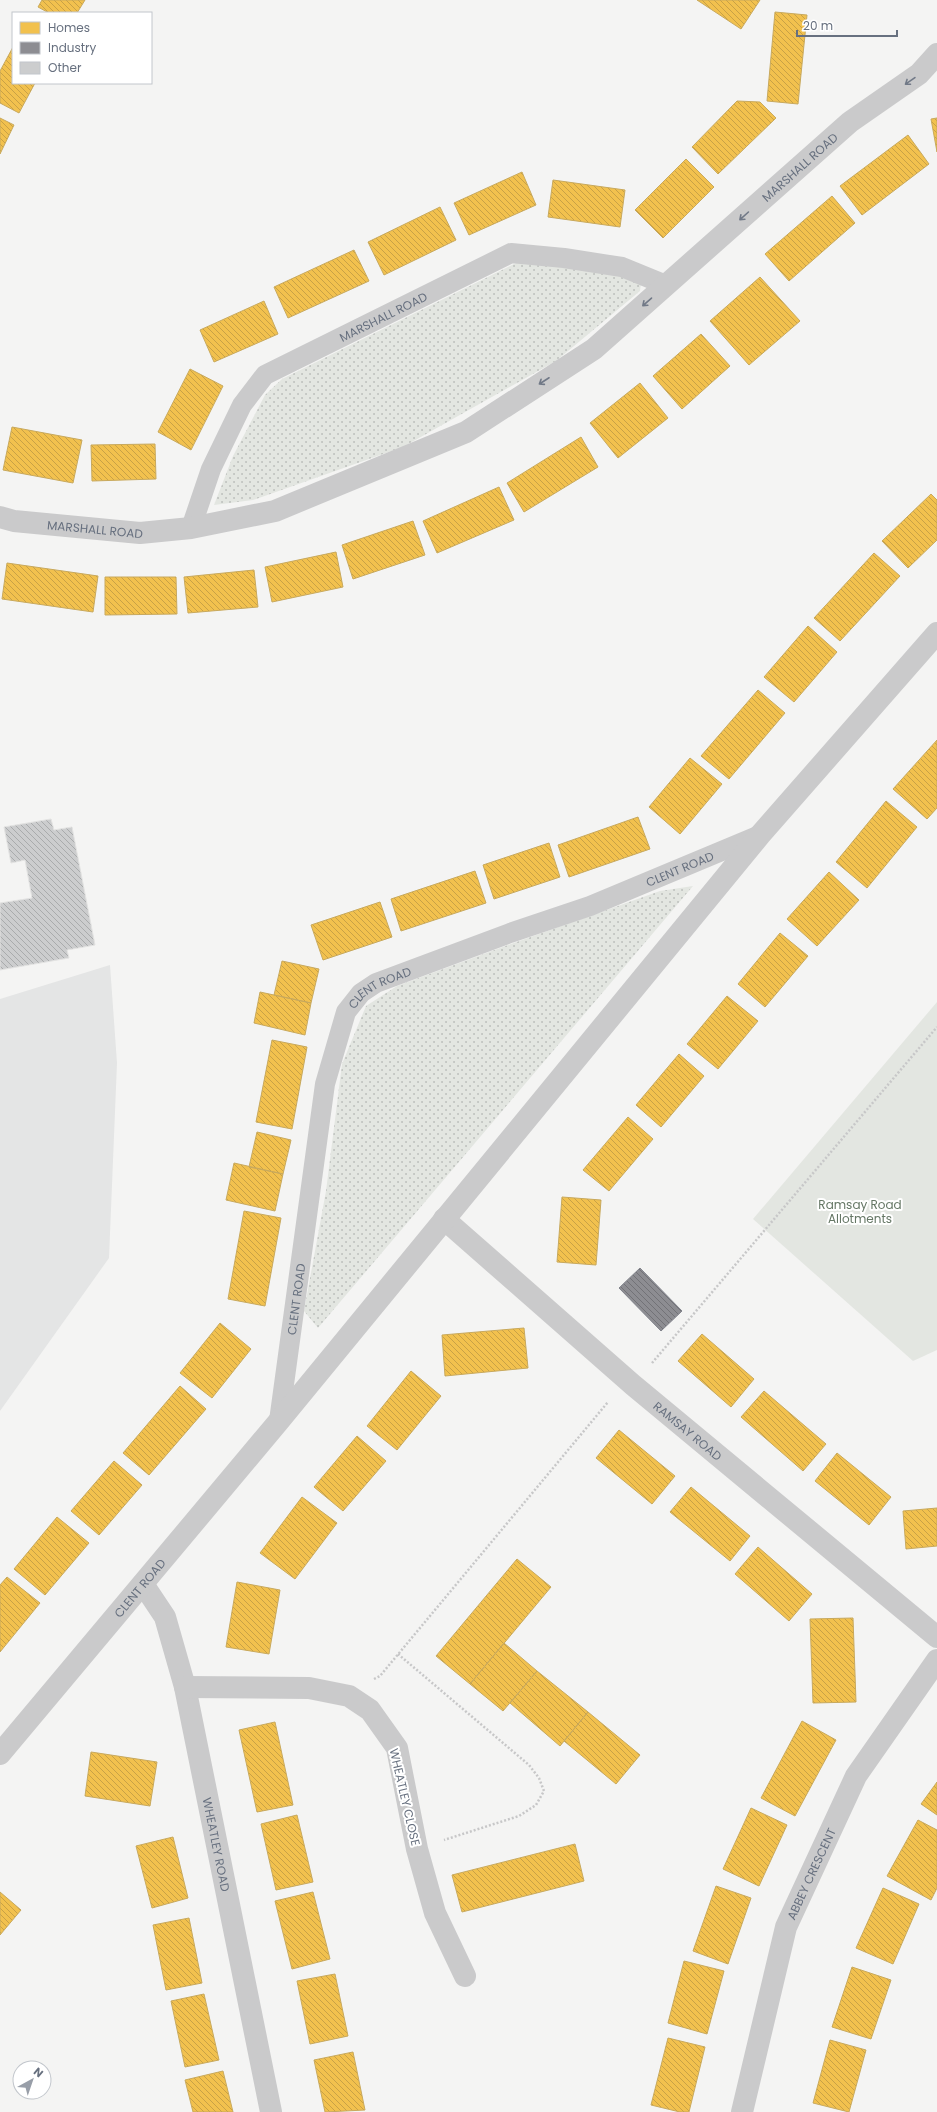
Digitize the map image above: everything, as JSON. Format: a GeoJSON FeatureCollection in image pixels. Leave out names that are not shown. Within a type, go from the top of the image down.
{"type":"FeatureCollection","features":[{"type":"Feature","properties":{"kind":"street","name":"MARSHALL ROAD"},"geometry":{"type":"LineString","coordinates":[[0,517],[14,521],[140,533],[191,528],[275,511],[466,432],[594,349],[850,122],[920,74],[937,54]]}},
{"type":"Feature","properties":{"kind":"street","name":"CLENT ROAD"},"geometry":{"type":"LineString","coordinates":[[0,1754],[279,1421],[760,835],[937,633]]}},
{"type":"Feature","properties":{"kind":"street","name":"RAMSAY ROAD"},"geometry":{"type":"LineString","coordinates":[[444,1219],[633,1385],[937,1636]]}},
{"type":"Feature","properties":{"kind":"street","name":"WHEATLEY ROAD"},"geometry":{"type":"LineString","coordinates":[[143,1584],[165,1617],[185,1687],[271,2112]]}},
{"type":"Feature","properties":{"kind":"street","name":"ABBEY CRESCENT"},"geometry":{"type":"LineString","coordinates":[[742,2112],[786,1927],[856,1776],[937,1660]]}},
{"type":"Feature","properties":{"kind":"street","name":"WHEATLEY CLOSE"},"geometry":{"type":"LineString","coordinates":[[185,1687],[308,1688],[349,1696],[370,1710],[397,1748],[417,1849],[435,1913],[465,1976]]}},
{"type":"Feature","properties":{"kind":"lane","name":"MARSHALL ROAD"},"geometry":{"type":"LineString","coordinates":[[191,528],[211,469],[242,404],[265,375],[511,253],[564,258],[622,267],[666,286]]}},
{"type":"Feature","properties":{"kind":"lane","name":"CLENT ROAD"},"geometry":{"type":"LineString","coordinates":[[279,1421],[325,1084],[346,1012],[361,994],[376,983],[510,933],[590,906],[760,835]]}},
{"type":"Feature","properties":{"kind":"path"},"geometry":{"type":"LineString","coordinates":[[633,1385],[937,1027]]}},
{"type":"Feature","properties":{"kind":"path"},"geometry":{"type":"LineString","coordinates":[[349,1696],[380,1676],[608,1401]]}},
{"type":"Feature","properties":{"kind":"path"},"geometry":{"type":"LineString","coordinates":[[398,1654],[529,1765],[539,1778],[544,1791],[536,1805],[519,1816],[417,1849]]}},
{"type":"Feature","properties":{"kind":"shaded area"},"geometry":{"type":"Polygon","coordinates":[[[110,965],[117,1063],[109,1258],[0,1411],[0,999],[110,965]]]}},
{"type":"Feature","properties":{"kind":"green space"},"geometry":{"type":"Polygon","coordinates":[[[518,262],[624,274],[641,283],[640,291],[556,361],[403,447],[253,500],[214,505],[233,456],[265,395],[282,379],[518,262]]]}},
{"type":"Feature","properties":{"kind":"green space"},"geometry":{"type":"Polygon","coordinates":[[[693,886],[318,1328],[304,1311],[326,1191],[342,1064],[366,1006],[397,986],[508,945],[660,891],[693,886]]]}},
{"type":"Feature","properties":{"kind":"green space","name":"Ramsay Road Allotments"},"geometry":{"type":"Polygon","coordinates":[[[937,1002],[937,1350],[913,1361],[753,1219],[937,1002]]]}},
{"type":"Feature","properties":{"kind":"building: Homes"},"geometry":{"type":"Polygon","coordinates":[[[42,0],[85,0],[78,12],[47,12],[38,7],[42,0]]]}},
{"type":"Feature","properties":{"kind":"building: Homes"},"geometry":{"type":"Polygon","coordinates":[[[697,0],[760,0],[741,29],[697,0]]]}},
{"type":"Feature","properties":{"kind":"building: Homes"},"geometry":{"type":"Polygon","coordinates":[[[775,12],[807,15],[798,104],[767,101],[775,12]]]}},
{"type":"Feature","properties":{"kind":"building: Homes"},"geometry":{"type":"Polygon","coordinates":[[[12,49],[12,84],[34,84],[19,113],[0,103],[0,71],[12,49]]]}},
{"type":"Feature","properties":{"kind":"building: Homes"},"geometry":{"type":"Polygon","coordinates":[[[737,101],[760,102],[776,118],[718,174],[692,147],[737,101]]]}},
{"type":"Feature","properties":{"kind":"building: Homes"},"geometry":{"type":"Polygon","coordinates":[[[0,118],[14,125],[0,154],[0,118]]]}},
{"type":"Feature","properties":{"kind":"building: Homes"},"geometry":{"type":"Polygon","coordinates":[[[937,118],[937,152],[931,119],[937,118]]]}},
{"type":"Feature","properties":{"kind":"building: Homes"},"geometry":{"type":"Polygon","coordinates":[[[908,135],[929,164],[862,215],[840,186],[908,135]]]}},
{"type":"Feature","properties":{"kind":"building: Homes"},"geometry":{"type":"Polygon","coordinates":[[[686,159],[714,187],[663,238],[635,210],[686,159]]]}},
{"type":"Feature","properties":{"kind":"building: Homes"},"geometry":{"type":"Polygon","coordinates":[[[522,172],[536,205],[469,235],[454,203],[522,172]]]}},
{"type":"Feature","properties":{"kind":"building: Homes"},"geometry":{"type":"Polygon","coordinates":[[[553,180],[625,190],[620,227],[548,217],[553,180]]]}},
{"type":"Feature","properties":{"kind":"building: Homes"},"geometry":{"type":"Polygon","coordinates":[[[832,196],[855,223],[789,281],[765,254],[832,196]]]}},
{"type":"Feature","properties":{"kind":"building: Homes"},"geometry":{"type":"Polygon","coordinates":[[[440,207],[456,240],[384,275],[368,242],[440,207]]]}},
{"type":"Feature","properties":{"kind":"building: Homes"},"geometry":{"type":"Polygon","coordinates":[[[354,250],[369,281],[288,318],[274,287],[354,250]]]}},
{"type":"Feature","properties":{"kind":"building: Homes"},"geometry":{"type":"Polygon","coordinates":[[[760,277],[800,321],[749,365],[710,321],[760,277]]]}},
{"type":"Feature","properties":{"kind":"building: Homes"},"geometry":{"type":"Polygon","coordinates":[[[264,301],[278,334],[214,362],[200,330],[264,301]]]}},
{"type":"Feature","properties":{"kind":"building: Homes"},"geometry":{"type":"Polygon","coordinates":[[[701,334],[730,366],[682,409],[653,376],[701,334]]]}},
{"type":"Feature","properties":{"kind":"building: Homes"},"geometry":{"type":"Polygon","coordinates":[[[190,369],[223,386],[191,450],[158,432],[190,369]]]}},
{"type":"Feature","properties":{"kind":"building: Homes"},"geometry":{"type":"Polygon","coordinates":[[[640,383],[668,418],[618,458],[590,423],[640,383]]]}},
{"type":"Feature","properties":{"kind":"building: Homes"},"geometry":{"type":"Polygon","coordinates":[[[12,427],[82,440],[73,483],[3,470],[12,427]]]}},
{"type":"Feature","properties":{"kind":"building: Homes"},"geometry":{"type":"Polygon","coordinates":[[[581,437],[598,467],[524,512],[507,483],[581,437]]]}},
{"type":"Feature","properties":{"kind":"building: Homes"},"geometry":{"type":"Polygon","coordinates":[[[155,444],[156,479],[92,481],[91,445],[155,444]]]}},
{"type":"Feature","properties":{"kind":"building: Homes"},"geometry":{"type":"Polygon","coordinates":[[[499,487],[514,520],[437,553],[423,521],[499,487]]]}},
{"type":"Feature","properties":{"kind":"building: Homes"},"geometry":{"type":"Polygon","coordinates":[[[931,494],[937,500],[937,540],[908,568],[882,541],[931,494]]]}},
{"type":"Feature","properties":{"kind":"building: Homes"},"geometry":{"type":"Polygon","coordinates":[[[413,521],[425,555],[353,579],[342,545],[413,521]]]}},
{"type":"Feature","properties":{"kind":"building: Homes"},"geometry":{"type":"Polygon","coordinates":[[[336,552],[343,587],[272,602],[265,567],[336,552]]]}},
{"type":"Feature","properties":{"kind":"building: Homes"},"geometry":{"type":"Polygon","coordinates":[[[874,553],[900,576],[840,641],[814,618],[874,553]]]}},
{"type":"Feature","properties":{"kind":"building: Homes"},"geometry":{"type":"Polygon","coordinates":[[[7,563],[98,576],[93,612],[2,599],[7,563]]]}},
{"type":"Feature","properties":{"kind":"building: Homes"},"geometry":{"type":"Polygon","coordinates":[[[254,570],[258,607],[188,613],[184,577],[254,570]]]}},
{"type":"Feature","properties":{"kind":"building: Homes"},"geometry":{"type":"Polygon","coordinates":[[[105,577],[176,577],[177,614],[105,615],[105,577]]]}},
{"type":"Feature","properties":{"kind":"building: Homes"},"geometry":{"type":"Polygon","coordinates":[[[808,626],[837,652],[794,702],[764,677],[808,626]]]}},
{"type":"Feature","properties":{"kind":"building: Homes"},"geometry":{"type":"Polygon","coordinates":[[[758,690],[785,713],[729,779],[701,756],[758,690]]]}},
{"type":"Feature","properties":{"kind":"building: Homes"},"geometry":{"type":"Polygon","coordinates":[[[937,740],[937,808],[927,819],[893,789],[937,740]]]}},
{"type":"Feature","properties":{"kind":"building: Homes"},"geometry":{"type":"Polygon","coordinates":[[[690,758],[722,784],[680,834],[649,807],[690,758]]]}},
{"type":"Feature","properties":{"kind":"building: Homes"},"geometry":{"type":"Polygon","coordinates":[[[886,801],[917,827],[867,888],[836,862],[886,801]]]}},
{"type":"Feature","properties":{"kind":"building: Homes"},"geometry":{"type":"Polygon","coordinates":[[[638,817],[650,849],[569,877],[558,845],[638,817]]]}},
{"type":"Feature","properties":{"kind":"building: Homes"},"geometry":{"type":"Polygon","coordinates":[[[549,843],[560,877],[494,899],[483,865],[549,843]]]}},
{"type":"Feature","properties":{"kind":"building: Homes"},"geometry":{"type":"Polygon","coordinates":[[[475,871],[486,903],[401,931],[391,899],[475,871]]]}},
{"type":"Feature","properties":{"kind":"building: Homes"},"geometry":{"type":"Polygon","coordinates":[[[829,872],[859,900],[817,946],[787,919],[829,872]]]}},
{"type":"Feature","properties":{"kind":"building: Homes"},"geometry":{"type":"Polygon","coordinates":[[[380,902],[392,937],[323,960],[311,925],[380,902]]]}},
{"type":"Feature","properties":{"kind":"building: Homes"},"geometry":{"type":"Polygon","coordinates":[[[780,933],[808,956],[765,1007],[738,984],[780,933]]]}},
{"type":"Feature","properties":{"kind":"building: Homes"},"geometry":{"type":"Polygon","coordinates":[[[282,961],[319,969],[311,1003],[274,995],[282,961]]]}},
{"type":"Feature","properties":{"kind":"building: Homes"},"geometry":{"type":"Polygon","coordinates":[[[260,992],[311,1003],[305,1035],[254,1023],[260,992]]]}},
{"type":"Feature","properties":{"kind":"building: Homes"},"geometry":{"type":"Polygon","coordinates":[[[727,996],[758,1021],[718,1069],[687,1044],[727,996]]]}},
{"type":"Feature","properties":{"kind":"building: Homes"},"geometry":{"type":"Polygon","coordinates":[[[272,1040],[307,1047],[292,1129],[256,1122],[272,1040]]]}},
{"type":"Feature","properties":{"kind":"building: Homes"},"geometry":{"type":"Polygon","coordinates":[[[679,1054],[704,1076],[661,1127],[636,1105],[679,1054]]]}},
{"type":"Feature","properties":{"kind":"building: Homes"},"geometry":{"type":"Polygon","coordinates":[[[628,1117],[653,1139],[609,1191],[583,1170],[628,1117]]]}},
{"type":"Feature","properties":{"kind":"building: Homes"},"geometry":{"type":"Polygon","coordinates":[[[257,1132],[291,1140],[283,1174],[249,1167],[257,1132]]]}},
{"type":"Feature","properties":{"kind":"building: Homes"},"geometry":{"type":"Polygon","coordinates":[[[234,1163],[283,1174],[275,1211],[226,1200],[234,1163]]]}},
{"type":"Feature","properties":{"kind":"building: Homes"},"geometry":{"type":"Polygon","coordinates":[[[562,1197],[601,1200],[596,1265],[557,1262],[562,1197]]]}},
{"type":"Feature","properties":{"kind":"building: Homes"},"geometry":{"type":"Polygon","coordinates":[[[244,1211],[281,1218],[265,1306],[228,1299],[244,1211]]]}},
{"type":"Feature","properties":{"kind":"building: Homes"},"geometry":{"type":"Polygon","coordinates":[[[220,1323],[251,1349],[212,1398],[180,1373],[220,1323]]]}},
{"type":"Feature","properties":{"kind":"building: Homes"},"geometry":{"type":"Polygon","coordinates":[[[524,1328],[528,1368],[445,1376],[442,1335],[524,1328]]]}},
{"type":"Feature","properties":{"kind":"building: Homes"},"geometry":{"type":"Polygon","coordinates":[[[702,1334],[754,1379],[731,1407],[678,1361],[702,1334]]]}},
{"type":"Feature","properties":{"kind":"building: Homes"},"geometry":{"type":"Polygon","coordinates":[[[411,1371],[441,1396],[397,1450],[367,1426],[411,1371]]]}},
{"type":"Feature","properties":{"kind":"building: Homes"},"geometry":{"type":"Polygon","coordinates":[[[180,1386],[206,1409],[149,1475],[123,1453],[180,1386]]]}},
{"type":"Feature","properties":{"kind":"building: Homes"},"geometry":{"type":"Polygon","coordinates":[[[764,1391],[826,1444],[803,1471],[741,1417],[764,1391]]]}},
{"type":"Feature","properties":{"kind":"building: Homes"},"geometry":{"type":"Polygon","coordinates":[[[619,1430],[675,1476],[652,1504],[596,1458],[619,1430]]]}},
{"type":"Feature","properties":{"kind":"building: Homes"},"geometry":{"type":"Polygon","coordinates":[[[357,1436],[386,1461],[343,1511],[314,1487],[357,1436]]]}},
{"type":"Feature","properties":{"kind":"building: Homes"},"geometry":{"type":"Polygon","coordinates":[[[837,1453],[891,1497],[869,1525],[815,1481],[837,1453]]]}},
{"type":"Feature","properties":{"kind":"building: Homes"},"geometry":{"type":"Polygon","coordinates":[[[114,1461],[142,1485],[99,1535],[71,1511],[114,1461]]]}},
{"type":"Feature","properties":{"kind":"building: Homes"},"geometry":{"type":"Polygon","coordinates":[[[691,1487],[750,1536],[730,1561],[670,1512],[691,1487]]]}},
{"type":"Feature","properties":{"kind":"building: Homes"},"geometry":{"type":"Polygon","coordinates":[[[302,1497],[337,1523],[295,1579],[260,1553],[302,1497]]]}},
{"type":"Feature","properties":{"kind":"building: Homes"},"geometry":{"type":"Polygon","coordinates":[[[937,1508],[937,1546],[906,1549],[903,1511],[937,1508]]]}},
{"type":"Feature","properties":{"kind":"building: Homes"},"geometry":{"type":"Polygon","coordinates":[[[57,1517],[89,1543],[45,1595],[14,1569],[57,1517]]]}},
{"type":"Feature","properties":{"kind":"building: Homes"},"geometry":{"type":"Polygon","coordinates":[[[758,1547],[812,1594],[789,1621],[735,1574],[758,1547]]]}},
{"type":"Feature","properties":{"kind":"building: Homes"},"geometry":{"type":"Polygon","coordinates":[[[517,1559],[551,1587],[470,1684],[436,1656],[517,1559]]]}},
{"type":"Feature","properties":{"kind":"building: Homes"},"geometry":{"type":"Polygon","coordinates":[[[7,1577],[40,1603],[0,1652],[0,1585],[7,1577]]]}},
{"type":"Feature","properties":{"kind":"building: Homes"},"geometry":{"type":"Polygon","coordinates":[[[237,1582],[280,1590],[269,1654],[226,1647],[237,1582]]]}},
{"type":"Feature","properties":{"kind":"building: Homes"},"geometry":{"type":"Polygon","coordinates":[[[853,1618],[856,1702],[813,1703],[810,1619],[853,1618]]]}},
{"type":"Feature","properties":{"kind":"building: Homes"},"geometry":{"type":"Polygon","coordinates":[[[504,1643],[537,1671],[503,1711],[470,1684],[504,1643]]]}},
{"type":"Feature","properties":{"kind":"building: Homes"},"geometry":{"type":"Polygon","coordinates":[[[537,1671],[588,1712],[560,1746],[510,1703],[537,1671]]]}},
{"type":"Feature","properties":{"kind":"building: Homes"},"geometry":{"type":"Polygon","coordinates":[[[588,1712],[640,1755],[616,1784],[564,1741],[588,1712]]]}},
{"type":"Feature","properties":{"kind":"building: Homes"},"geometry":{"type":"Polygon","coordinates":[[[802,1721],[836,1740],[795,1816],[761,1798],[802,1721]]]}},
{"type":"Feature","properties":{"kind":"building: Homes"},"geometry":{"type":"Polygon","coordinates":[[[275,1722],[293,1805],[257,1812],[239,1730],[275,1722]]]}},
{"type":"Feature","properties":{"kind":"building: Homes"},"geometry":{"type":"Polygon","coordinates":[[[91,1752],[157,1762],[150,1806],[85,1796],[91,1752]]]}},
{"type":"Feature","properties":{"kind":"building: Homes"},"geometry":{"type":"Polygon","coordinates":[[[937,1782],[937,1815],[921,1804],[937,1782]]]}},
{"type":"Feature","properties":{"kind":"building: Homes"},"geometry":{"type":"Polygon","coordinates":[[[751,1808],[787,1825],[759,1886],[723,1869],[751,1808]]]}},
{"type":"Feature","properties":{"kind":"building: Homes"},"geometry":{"type":"Polygon","coordinates":[[[297,1815],[313,1882],[276,1890],[261,1824],[297,1815]]]}},
{"type":"Feature","properties":{"kind":"building: Homes"},"geometry":{"type":"Polygon","coordinates":[[[918,1820],[937,1830],[937,1888],[931,1900],[887,1876],[918,1820]]]}},
{"type":"Feature","properties":{"kind":"building: Homes"},"geometry":{"type":"Polygon","coordinates":[[[173,1837],[188,1898],[152,1908],[136,1846],[173,1837]]]}},
{"type":"Feature","properties":{"kind":"building: Homes"},"geometry":{"type":"Polygon","coordinates":[[[575,1844],[584,1881],[462,1912],[452,1875],[575,1844]]]}},
{"type":"Feature","properties":{"kind":"building: Homes"},"geometry":{"type":"Polygon","coordinates":[[[716,1886],[751,1898],[728,1964],[693,1951],[716,1886]]]}},
{"type":"Feature","properties":{"kind":"building: Homes"},"geometry":{"type":"Polygon","coordinates":[[[883,1888],[919,1904],[893,1964],[856,1948],[883,1888]]]}},
{"type":"Feature","properties":{"kind":"building: Homes"},"geometry":{"type":"Polygon","coordinates":[[[0,1892],[21,1910],[0,1935],[0,1892]]]}},
{"type":"Feature","properties":{"kind":"building: Homes"},"geometry":{"type":"Polygon","coordinates":[[[313,1892],[330,1959],[292,1969],[275,1901],[313,1892]]]}},
{"type":"Feature","properties":{"kind":"building: Homes"},"geometry":{"type":"Polygon","coordinates":[[[189,1918],[202,1983],[166,1990],[153,1925],[189,1918]]]}},
{"type":"Feature","properties":{"kind":"building: Homes"},"geometry":{"type":"Polygon","coordinates":[[[684,1961],[724,1971],[707,2034],[668,2023],[684,1961]]]}},
{"type":"Feature","properties":{"kind":"building: Homes"},"geometry":{"type":"Polygon","coordinates":[[[852,1967],[891,1980],[871,2039],[832,2027],[852,1967]]]}},
{"type":"Feature","properties":{"kind":"building: Homes"},"geometry":{"type":"Polygon","coordinates":[[[335,1974],[348,2036],[310,2044],[297,1981],[335,1974]]]}},
{"type":"Feature","properties":{"kind":"building: Homes"},"geometry":{"type":"Polygon","coordinates":[[[204,1994],[219,2060],[185,2067],[171,2001],[204,1994]]]}},
{"type":"Feature","properties":{"kind":"building: Homes"},"geometry":{"type":"Polygon","coordinates":[[[668,2038],[705,2047],[689,2112],[680,2112],[651,2105],[668,2038]]]}},
{"type":"Feature","properties":{"kind":"building: Homes"},"geometry":{"type":"Polygon","coordinates":[[[830,2040],[866,2050],[849,2112],[813,2103],[830,2040]]]}},
{"type":"Feature","properties":{"kind":"building: Homes"},"geometry":{"type":"Polygon","coordinates":[[[353,2052],[365,2110],[325,2112],[314,2060],[353,2052]]]}},
{"type":"Feature","properties":{"kind":"building: Homes"},"geometry":{"type":"Polygon","coordinates":[[[223,2071],[233,2112],[193,2112],[185,2080],[223,2071]]]}},
{"type":"Feature","properties":{"kind":"building: Industry"},"geometry":{"type":"Polygon","coordinates":[[[640,1268],[682,1311],[661,1331],[619,1288],[640,1268]]]}},
{"type":"Feature","properties":{"kind":"building: Other"},"geometry":{"type":"Polygon","coordinates":[[[51,819],[54,830],[72,827],[95,945],[67,950],[69,958],[0,970],[0,903],[32,898],[25,860],[11,863],[4,827],[51,819]]]}}]}
